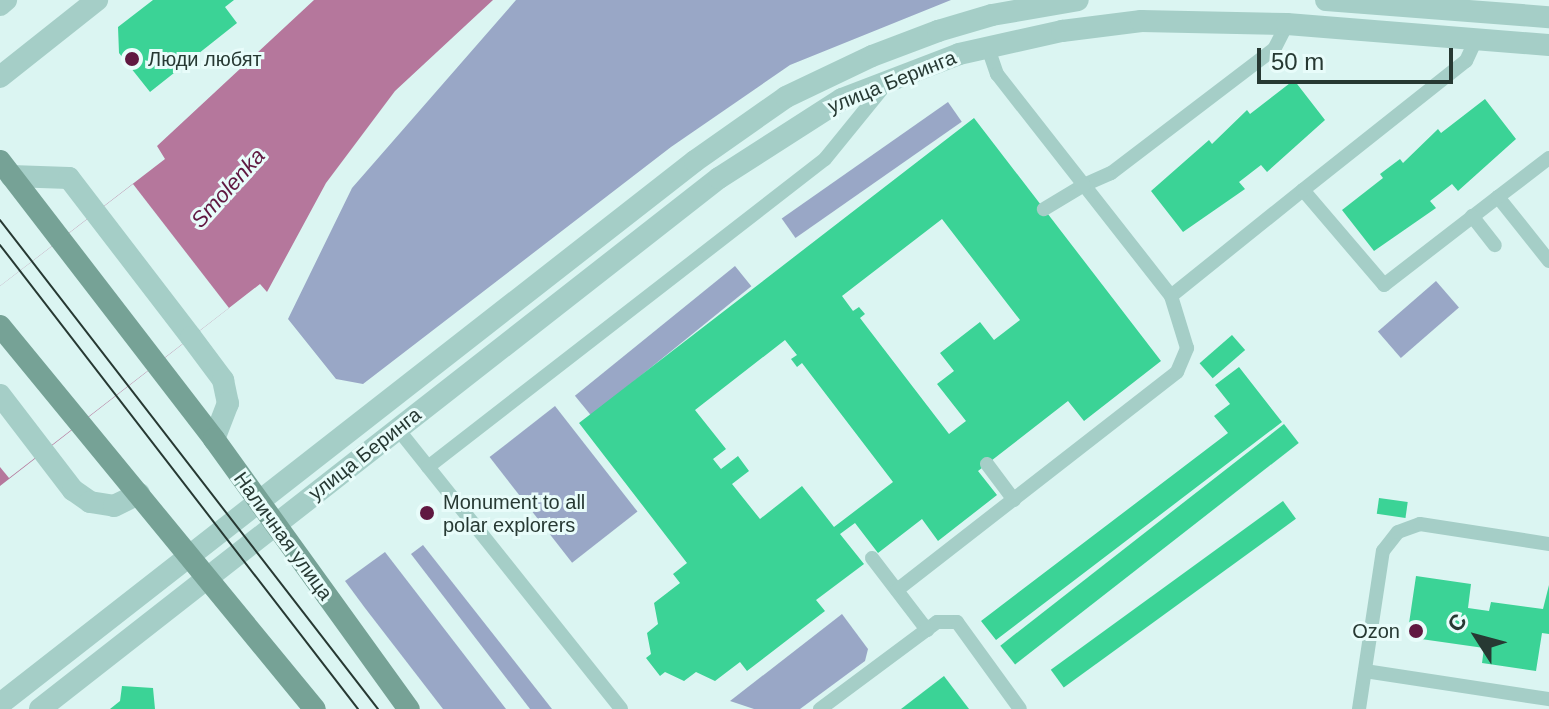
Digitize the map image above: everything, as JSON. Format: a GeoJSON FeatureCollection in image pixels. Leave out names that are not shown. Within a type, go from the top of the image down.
{"type":"FeatureCollection","features":[{"type":"Feature","properties":{"kind":"main road","name":"Наличная улица"},"geometry":{"type":"LineString","coordinates":[[6,169],[214,439],[409,709]]}},
{"type":"Feature","properties":{"kind":"main road"},"geometry":{"type":"LineString","coordinates":[[0,326],[77,426],[192,555],[315,709]]}},
{"type":"Feature","properties":{"kind":"street"},"geometry":{"type":"LineString","coordinates":[[0,5],[6,0]]}},
{"type":"Feature","properties":{"kind":"street"},"geometry":{"type":"LineString","coordinates":[[0,77],[97,0]]}},
{"type":"Feature","properties":{"kind":"street","name":"улица Беринга"},"geometry":{"type":"LineString","coordinates":[[0,704],[695,161],[786,97],[872,56],[938,31],[992,15],[1078,0]]}},
{"type":"Feature","properties":{"kind":"street"},"geometry":{"type":"LineString","coordinates":[[1326,0],[1549,17]]}},
{"type":"Feature","properties":{"kind":"street","name":"улица Беринга"},"geometry":{"type":"LineString","coordinates":[[40,709],[753,153],[823,109],[890,80],[988,48],[1141,21],[1287,24],[1549,45]]}},
{"type":"Feature","properties":{"kind":"street"},"geometry":{"type":"LineString","coordinates":[[6,169],[69,178],[223,380],[228,403],[214,439]]}},
{"type":"Feature","properties":{"kind":"street"},"geometry":{"type":"LineString","coordinates":[[0,395],[73,490],[90,502],[114,506],[139,494]]}},
{"type":"Feature","properties":{"kind":"lane"},"geometry":{"type":"LineString","coordinates":[[1044,209],[1111,173],[1274,49],[1287,24]]}},
{"type":"Feature","properties":{"kind":"lane"},"geometry":{"type":"LineString","coordinates":[[1171,296],[1466,61],[1476,40]]}},
{"type":"Feature","properties":{"kind":"lane"},"geometry":{"type":"LineString","coordinates":[[897,590],[1177,372],[1187,348],[1171,296],[997,74],[988,48]]}},
{"type":"Feature","properties":{"kind":"lane"},"geometry":{"type":"LineString","coordinates":[[428,467],[825,159],[890,80]]}},
{"type":"Feature","properties":{"kind":"lane"},"geometry":{"type":"LineString","coordinates":[[1303,190],[1384,285],[1549,158]]}},
{"type":"Feature","properties":{"kind":"lane"},"geometry":{"type":"LineString","coordinates":[[1498,197],[1549,261]]}},
{"type":"Feature","properties":{"kind":"lane"},"geometry":{"type":"LineString","coordinates":[[1472,216],[1495,245]]}},
{"type":"Feature","properties":{"kind":"lane"},"geometry":{"type":"LineString","coordinates":[[397,428],[621,709]]}},
{"type":"Feature","properties":{"kind":"lane"},"geometry":{"type":"LineString","coordinates":[[987,464],[1014,500]]}},
{"type":"Feature","properties":{"kind":"lane"},"geometry":{"type":"LineString","coordinates":[[1359,709],[1383,551],[1398,532],[1420,524],[1549,544]]}},
{"type":"Feature","properties":{"kind":"lane"},"geometry":{"type":"LineString","coordinates":[[872,558],[927,630]]}},
{"type":"Feature","properties":{"kind":"lane"},"geometry":{"type":"LineString","coordinates":[[820,709],[937,622],[957,622],[1020,709]]}},
{"type":"Feature","properties":{"kind":"lane"},"geometry":{"type":"LineString","coordinates":[[1365,671],[1549,699]]}},
{"type":"Feature","properties":{"kind":"shaded area"},"geometry":{"type":"Polygon","coordinates":[[[516,0],[951,0],[790,65],[671,147],[363,384],[336,379],[288,319],[352,188],[516,0]]]}},
{"type":"Feature","properties":{"kind":"shaded area"},"geometry":{"type":"Polygon","coordinates":[[[948,102],[962,122],[795,238],[782,218],[948,102]]]}},
{"type":"Feature","properties":{"kind":"shaded area"},"geometry":{"type":"Polygon","coordinates":[[[735,266],[751,286],[591,416],[575,396],[735,266]]]}},
{"type":"Feature","properties":{"kind":"shaded area"},"geometry":{"type":"Polygon","coordinates":[[[1436,281],[1459,307],[1401,358],[1378,332],[1436,281]]]}},
{"type":"Feature","properties":{"kind":"shaded area"},"geometry":{"type":"Polygon","coordinates":[[[555,406],[637,512],[572,563],[490,457],[555,406]]]}},
{"type":"Feature","properties":{"kind":"shaded area"},"geometry":{"type":"Polygon","coordinates":[[[423,545],[552,709],[530,709],[411,554],[423,545]]]}},
{"type":"Feature","properties":{"kind":"shaded area"},"geometry":{"type":"Polygon","coordinates":[[[385,552],[506,709],[443,709],[365,608],[345,581],[385,552]]]}},
{"type":"Feature","properties":{"kind":"shaded area"},"geometry":{"type":"Polygon","coordinates":[[[842,614],[868,649],[865,661],[800,709],[754,709],[730,701],[842,614]]]}},
{"type":"Feature","properties":{"kind":"water","name":"Smolenka"},"geometry":{"type":"Polygon","coordinates":[[[314,0],[493,0],[395,91],[326,183],[267,292],[260,284],[0,486],[0,286],[165,159],[157,146],[314,0]]]}},
{"type":"Feature","properties":{"kind":"pier"},"geometry":{"type":"Polygon","coordinates":[[[133,184],[229,308],[9,478],[0,467],[0,286],[133,184]]]}},
{"type":"Feature","properties":{"kind":"building"},"geometry":{"type":"Polygon","coordinates":[[[153,0],[234,0],[225,7],[237,23],[150,92],[119,53],[118,27],[153,0]]]}},
{"type":"Feature","properties":{"kind":"building"},"geometry":{"type":"Polygon","coordinates":[[[1294,80],[1325,120],[1267,172],[1261,165],[1239,182],[1245,189],[1183,232],[1151,191],[1209,140],[1212,144],[1247,110],[1250,114],[1294,80]]]}},
{"type":"Feature","properties":{"kind":"building"},"geometry":{"type":"Polygon","coordinates":[[[1485,99],[1516,139],[1458,191],[1452,184],[1430,201],[1436,208],[1374,251],[1342,210],[1383,178],[1380,174],[1400,159],[1403,163],[1438,129],[1441,133],[1485,99]]]}},
{"type":"Feature","properties":{"kind":"building"},"geometry":{"type":"Polygon","coordinates":[[[974,118],[1161,361],[1084,421],[1068,401],[978,471],[997,495],[938,541],[922,519],[878,553],[855,523],[840,534],[864,564],[816,600],[825,611],[747,671],[740,662],[715,681],[696,672],[684,681],[665,672],[660,676],[646,658],[651,654],[647,633],[658,624],[654,603],[680,583],[673,574],[687,563],[579,423],[974,118]],[[942,219],[842,296],[853,311],[859,307],[865,314],[860,318],[949,434],[966,421],[937,384],[954,371],[940,353],[980,322],[994,340],[1020,320],[942,219]],[[785,340],[695,410],[726,449],[713,459],[721,469],[738,456],[749,471],[732,484],[760,519],[802,486],[834,527],[893,482],[802,363],[797,367],[791,359],[797,355],[785,340]]]}},
{"type":"Feature","properties":{"kind":"building"},"geometry":{"type":"Polygon","coordinates":[[[1232,335],[1245,350],[1213,378],[1200,363],[1232,335]]]}},
{"type":"Feature","properties":{"kind":"building"},"geometry":{"type":"Polygon","coordinates":[[[1239,367],[1282,422],[996,640],[981,621],[1228,433],[1214,416],[1230,404],[1215,385],[1239,367]]]}},
{"type":"Feature","properties":{"kind":"building"},"geometry":{"type":"Polygon","coordinates":[[[1284,424],[1299,443],[1015,665],[1000,646],[1284,424]]]}},
{"type":"Feature","properties":{"kind":"building"},"geometry":{"type":"Polygon","coordinates":[[[1379,498],[1408,502],[1405,518],[1377,514],[1379,498]]]}},
{"type":"Feature","properties":{"kind":"building"},"geometry":{"type":"Polygon","coordinates":[[[1283,501],[1296,519],[1064,687],[1051,670],[1283,501]]]}},
{"type":"Feature","properties":{"kind":"building"},"geometry":{"type":"Polygon","coordinates":[[[1416,576],[1471,584],[1468,608],[1489,611],[1491,602],[1543,609],[1549,585],[1549,634],[1542,633],[1536,671],[1482,663],[1484,648],[1407,637],[1416,576]]]}},
{"type":"Feature","properties":{"kind":"building"},"geometry":{"type":"Polygon","coordinates":[[[944,676],[969,709],[901,709],[944,676]]]}},
{"type":"Feature","properties":{"kind":"building"},"geometry":{"type":"Polygon","coordinates":[[[122,686],[153,688],[155,709],[110,709],[120,701],[122,686]]]}},
{"type":"Feature","properties":{"kind":"tram line"},"geometry":{"type":"LineString","coordinates":[[0,220],[378,709]]}},
{"type":"Feature","properties":{"kind":"tram line"},"geometry":{"type":"LineString","coordinates":[[0,245],[358,709]]}},
{"type":"Feature","properties":{"kind":"place","name":"Люди любят"},"geometry":{"type":"Point","coordinates":[132,59]}},
{"type":"Feature","properties":{"kind":"place","name":"Monument to all polar explorers"},"geometry":{"type":"Point","coordinates":[427,513]}},
{"type":"Feature","properties":{"kind":"place","name":"Ozon"},"geometry":{"type":"Point","coordinates":[1416,631]}}]}
